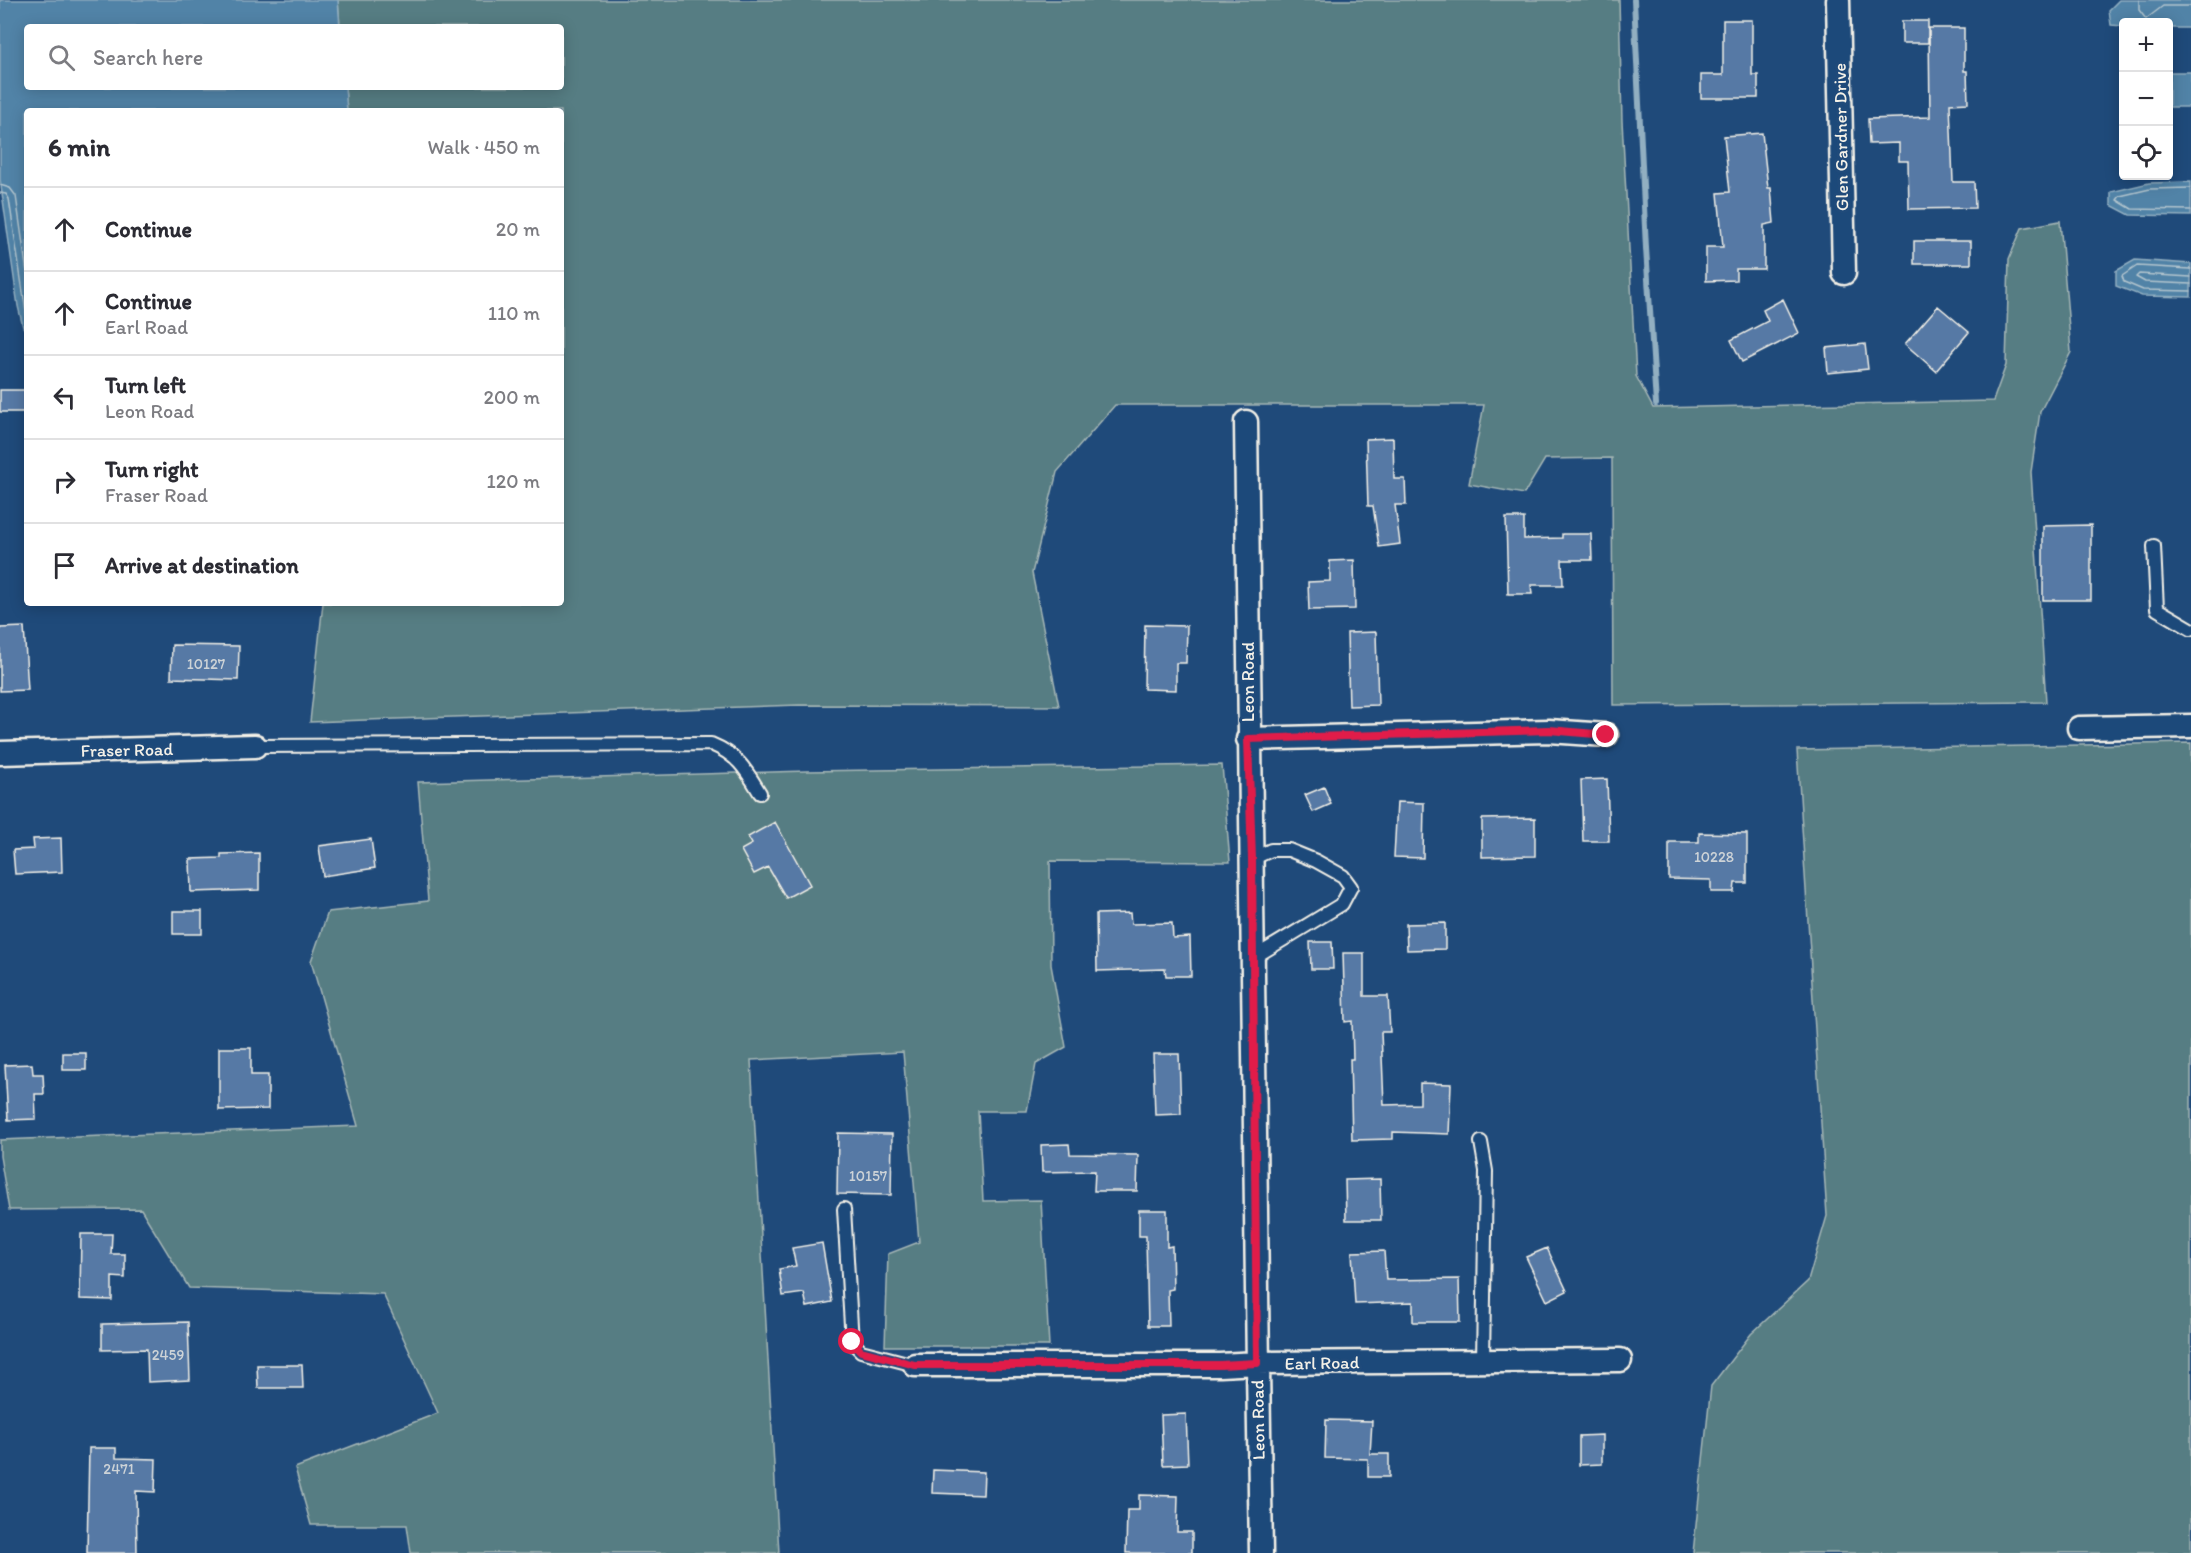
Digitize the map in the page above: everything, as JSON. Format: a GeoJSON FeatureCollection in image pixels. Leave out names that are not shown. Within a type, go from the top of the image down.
{"type":"FeatureCollection","features":[{"type":"Feature","properties":{"kind":"street","name":"Glen Gardner Drive"},"geometry":{"type":"LineString","coordinates":[[1838,0],[1844,273]]}},
{"type":"Feature","properties":{"kind":"street","name":"Leon Road"},"geometry":{"type":"LineString","coordinates":[[1246,422],[1248,739],[1252,859],[1261,1553]]}},
{"type":"Feature","properties":{"kind":"street"},"geometry":{"type":"LineString","coordinates":[[2079,728],[2191,726]]}},
{"type":"Feature","properties":{"kind":"street"},"geometry":{"type":"LineString","coordinates":[[1248,739],[1549,730],[1606,735]]}},
{"type":"Feature","properties":{"kind":"street","name":"Fraser Road"},"geometry":{"type":"LineString","coordinates":[[0,753],[255,746]]}},
{"type":"Feature","properties":{"kind":"street","name":"Earl Road"},"geometry":{"type":"LineString","coordinates":[[915,1365],[1220,1365],[1620,1360]]}},
{"type":"Feature","properties":{"kind":"lane"},"geometry":{"type":"LineString","coordinates":[[2154,546],[2157,609],[2191,629]]}},
{"type":"Feature","properties":{"kind":"lane"},"geometry":{"type":"LineString","coordinates":[[255,746],[711,744],[727,750],[760,793]]}},
{"type":"Feature","properties":{"kind":"lane"},"geometry":{"type":"LineString","coordinates":[[1252,859],[1271,850],[1290,850],[1343,876],[1351,887],[1342,904],[1253,958]]}},
{"type":"Feature","properties":{"kind":"lane"},"geometry":{"type":"LineString","coordinates":[[1481,1142],[1486,1171],[1483,1361]]}},
{"type":"Feature","properties":{"kind":"lane"},"geometry":{"type":"LineString","coordinates":[[844,1209],[852,1342],[861,1351],[915,1365]]}},
{"type":"Feature","properties":{"kind":"green space"},"geometry":{"type":"Polygon","coordinates":[[[338,0],[1619,0],[1622,121],[1636,376],[1653,408],[1993,401],[2006,365],[2009,259],[2022,228],[2060,221],[2071,352],[2040,412],[2031,472],[2046,702],[1613,705],[1612,458],[1545,459],[1524,494],[1469,484],[1484,405],[1115,405],[1057,472],[1032,573],[1059,706],[799,705],[310,722],[323,606],[564,606],[564,108],[347,108],[345,90],[564,90],[564,24],[340,24],[338,0]]]}},
{"type":"Feature","properties":{"kind":"green space"},"geometry":{"type":"Polygon","coordinates":[[[2191,743],[2191,1553],[1693,1553],[1711,1386],[1751,1334],[1808,1281],[1827,1216],[1797,750],[2191,743]]]}},
{"type":"Feature","properties":{"kind":"green space"},"geometry":{"type":"Polygon","coordinates":[[[1222,765],[1230,862],[1050,861],[1051,965],[1066,1047],[1036,1064],[1027,1111],[978,1111],[983,1201],[1041,1200],[1049,1346],[885,1346],[888,1254],[919,1242],[903,1052],[751,1060],[779,1553],[411,1553],[407,1525],[311,1525],[295,1468],[438,1413],[383,1294],[189,1288],[141,1209],[9,1210],[0,1156],[0,1140],[358,1126],[311,961],[328,912],[428,901],[418,782],[807,771],[1222,765]]]}},
{"type":"Feature","properties":{"kind":"water"},"geometry":{"type":"Polygon","coordinates":[[[0,0],[338,0],[340,24],[24,24],[24,90],[345,90],[347,108],[24,108],[24,328],[18,306],[0,179],[0,0]]]}},
{"type":"Feature","properties":{"kind":"water"},"geometry":{"type":"Polygon","coordinates":[[[2119,0],[2191,0],[2191,28],[2173,28],[2173,18],[2119,18],[2119,26],[2111,25],[2109,10],[2119,0]]]}},
{"type":"Feature","properties":{"kind":"water"},"geometry":{"type":"Polygon","coordinates":[[[2173,72],[2191,72],[2191,107],[2173,107],[2173,72]]]}},
{"type":"Feature","properties":{"kind":"water"},"geometry":{"type":"Polygon","coordinates":[[[2191,182],[2191,216],[2130,215],[2111,205],[2111,192],[2149,183],[2191,182]]]}},
{"type":"Feature","properties":{"kind":"water"},"geometry":{"type":"Polygon","coordinates":[[[2135,260],[2191,264],[2191,297],[2142,296],[2116,286],[2116,271],[2135,260]]]}},
{"type":"Feature","properties":{"kind":"building"},"geometry":{"type":"Polygon","coordinates":[[[1723,20],[1752,20],[1752,75],[1758,75],[1758,98],[1701,98],[1701,75],[1723,75],[1723,20]]]}},
{"type":"Feature","properties":{"kind":"building"},"geometry":{"type":"Polygon","coordinates":[[[1902,21],[1928,21],[1928,43],[1902,43],[1902,21]]]}},
{"type":"Feature","properties":{"kind":"building"},"geometry":{"type":"Polygon","coordinates":[[[1929,28],[1964,28],[1964,71],[1967,71],[1968,103],[1950,104],[1953,182],[1974,182],[1975,208],[1909,209],[1908,161],[1899,161],[1899,143],[1869,144],[1868,119],[1930,117],[1929,28]]]}},
{"type":"Feature","properties":{"kind":"building"},"geometry":{"type":"Polygon","coordinates":[[[1762,133],[1774,223],[1764,225],[1764,269],[1736,269],[1736,280],[1706,281],[1706,247],[1723,247],[1718,193],[1730,192],[1724,136],[1762,133]]]}},
{"type":"Feature","properties":{"kind":"building"},"geometry":{"type":"Polygon","coordinates":[[[1914,241],[1971,241],[1971,264],[1914,264],[1914,241]]]}},
{"type":"Feature","properties":{"kind":"building"},"geometry":{"type":"Polygon","coordinates":[[[1783,299],[1799,333],[1742,362],[1731,340],[1768,321],[1763,310],[1783,299]]]}},
{"type":"Feature","properties":{"kind":"building"},"geometry":{"type":"Polygon","coordinates":[[[1938,306],[1969,332],[1936,371],[1905,344],[1938,306]]]}},
{"type":"Feature","properties":{"kind":"building"},"geometry":{"type":"Polygon","coordinates":[[[1865,344],[1868,369],[1828,373],[1826,348],[1865,344]]]}},
{"type":"Feature","properties":{"kind":"building"},"geometry":{"type":"Polygon","coordinates":[[[0,390],[24,390],[24,412],[0,412],[0,390]]]}},
{"type":"Feature","properties":{"kind":"building"},"geometry":{"type":"Polygon","coordinates":[[[1393,438],[1394,479],[1405,479],[1406,505],[1395,505],[1400,544],[1379,547],[1373,506],[1368,506],[1366,439],[1393,438]]]}},
{"type":"Feature","properties":{"kind":"building"},"geometry":{"type":"Polygon","coordinates":[[[1506,518],[1524,518],[1524,539],[1562,538],[1562,534],[1591,534],[1592,560],[1562,560],[1563,585],[1531,585],[1532,594],[1508,594],[1506,518]]]}},
{"type":"Feature","properties":{"kind":"building"},"geometry":{"type":"Polygon","coordinates":[[[2091,525],[2091,600],[2043,600],[2043,526],[2091,525]]]}},
{"type":"Feature","properties":{"kind":"building"},"geometry":{"type":"Polygon","coordinates":[[[1354,560],[1355,609],[1309,610],[1308,582],[1330,581],[1330,561],[1354,560]]]}},
{"type":"Feature","properties":{"kind":"building"},"geometry":{"type":"Polygon","coordinates":[[[1145,625],[1187,626],[1186,663],[1176,663],[1176,690],[1144,689],[1145,625]]]}},
{"type":"Feature","properties":{"kind":"building"},"geometry":{"type":"Polygon","coordinates":[[[24,627],[28,690],[0,691],[0,628],[24,627]]]}},
{"type":"Feature","properties":{"kind":"building"},"geometry":{"type":"Polygon","coordinates":[[[1376,632],[1378,705],[1349,706],[1347,633],[1376,632]]]}},
{"type":"Feature","properties":{"kind":"building"},"geometry":{"type":"Polygon","coordinates":[[[172,645],[239,646],[238,680],[171,678],[172,645]]]}},
{"type":"Feature","properties":{"kind":"building"},"geometry":{"type":"Polygon","coordinates":[[[1607,779],[1609,841],[1583,841],[1581,780],[1607,779]]]}},
{"type":"Feature","properties":{"kind":"building"},"geometry":{"type":"Polygon","coordinates":[[[1324,787],[1331,804],[1313,812],[1305,795],[1324,787]]]}},
{"type":"Feature","properties":{"kind":"building"},"geometry":{"type":"Polygon","coordinates":[[[1397,802],[1424,803],[1423,858],[1394,857],[1397,802]]]}},
{"type":"Feature","properties":{"kind":"building"},"geometry":{"type":"Polygon","coordinates":[[[1535,818],[1535,856],[1482,857],[1482,819],[1535,818]]]}},
{"type":"Feature","properties":{"kind":"building"},"geometry":{"type":"Polygon","coordinates":[[[775,822],[810,885],[786,898],[768,867],[754,874],[741,850],[752,844],[748,837],[775,822]]]}},
{"type":"Feature","properties":{"kind":"building"},"geometry":{"type":"Polygon","coordinates":[[[1699,833],[1747,834],[1747,883],[1735,883],[1734,892],[1711,892],[1711,880],[1669,879],[1669,842],[1699,842],[1699,833]]]}},
{"type":"Feature","properties":{"kind":"building"},"geometry":{"type":"Polygon","coordinates":[[[61,838],[62,872],[15,874],[13,850],[34,849],[33,839],[61,838]]]}},
{"type":"Feature","properties":{"kind":"building"},"geometry":{"type":"Polygon","coordinates":[[[371,839],[375,868],[323,876],[319,846],[371,839]]]}},
{"type":"Feature","properties":{"kind":"building"},"geometry":{"type":"Polygon","coordinates":[[[259,853],[259,890],[191,892],[190,859],[221,858],[221,854],[259,853]]]}},
{"type":"Feature","properties":{"kind":"building"},"geometry":{"type":"Polygon","coordinates":[[[173,911],[202,911],[202,934],[173,934],[173,911]]]}},
{"type":"Feature","properties":{"kind":"building"},"geometry":{"type":"Polygon","coordinates":[[[1130,913],[1131,924],[1172,923],[1173,938],[1190,937],[1191,976],[1166,976],[1165,969],[1097,971],[1096,914],[1130,913]]]}},
{"type":"Feature","properties":{"kind":"building"},"geometry":{"type":"Polygon","coordinates":[[[1445,923],[1445,949],[1407,950],[1406,924],[1445,923]]]}},
{"type":"Feature","properties":{"kind":"building"},"geometry":{"type":"Polygon","coordinates":[[[1310,942],[1332,942],[1333,969],[1311,969],[1310,942]]]}},
{"type":"Feature","properties":{"kind":"building"},"geometry":{"type":"Polygon","coordinates":[[[1343,953],[1364,953],[1364,996],[1388,996],[1390,1032],[1381,1032],[1384,1105],[1420,1104],[1420,1083],[1451,1084],[1449,1134],[1393,1132],[1393,1139],[1352,1140],[1350,1059],[1353,1059],[1352,1021],[1345,1022],[1343,953]]]}},
{"type":"Feature","properties":{"kind":"building"},"geometry":{"type":"Polygon","coordinates":[[[219,1048],[251,1048],[251,1075],[268,1075],[268,1109],[219,1110],[219,1048]]]}},
{"type":"Feature","properties":{"kind":"building"},"geometry":{"type":"Polygon","coordinates":[[[63,1053],[86,1053],[86,1070],[63,1070],[63,1053]]]}},
{"type":"Feature","properties":{"kind":"building"},"geometry":{"type":"Polygon","coordinates":[[[1153,1054],[1179,1054],[1181,1114],[1155,1115],[1153,1054]]]}},
{"type":"Feature","properties":{"kind":"building"},"geometry":{"type":"Polygon","coordinates":[[[32,1064],[33,1074],[43,1074],[44,1094],[35,1094],[36,1119],[8,1120],[5,1065],[32,1064]]]}},
{"type":"Feature","properties":{"kind":"building"},"geometry":{"type":"Polygon","coordinates":[[[838,1133],[892,1134],[891,1195],[837,1194],[838,1133]]]}},
{"type":"Feature","properties":{"kind":"building"},"geometry":{"type":"Polygon","coordinates":[[[1069,1144],[1070,1154],[1138,1155],[1137,1191],[1094,1191],[1095,1171],[1042,1172],[1041,1145],[1069,1144]]]}},
{"type":"Feature","properties":{"kind":"building"},"geometry":{"type":"Polygon","coordinates":[[[1380,1179],[1381,1220],[1346,1220],[1345,1180],[1380,1179]]]}},
{"type":"Feature","properties":{"kind":"building"},"geometry":{"type":"Polygon","coordinates":[[[1139,1210],[1167,1210],[1167,1247],[1172,1246],[1173,1289],[1168,1290],[1169,1326],[1148,1326],[1146,1236],[1139,1236],[1139,1210]]]}},
{"type":"Feature","properties":{"kind":"building"},"geometry":{"type":"Polygon","coordinates":[[[81,1234],[112,1234],[111,1254],[125,1254],[125,1278],[112,1277],[112,1300],[80,1299],[81,1234]]]}},
{"type":"Feature","properties":{"kind":"building"},"geometry":{"type":"Polygon","coordinates":[[[822,1243],[832,1302],[807,1307],[804,1293],[783,1296],[779,1269],[796,1266],[792,1248],[822,1243]]]}},
{"type":"Feature","properties":{"kind":"building"},"geometry":{"type":"Polygon","coordinates":[[[1547,1248],[1567,1291],[1547,1301],[1526,1257],[1547,1248]]]}},
{"type":"Feature","properties":{"kind":"building"},"geometry":{"type":"Polygon","coordinates":[[[1384,1251],[1386,1280],[1459,1279],[1460,1322],[1413,1322],[1413,1302],[1355,1304],[1352,1252],[1384,1251]]]}},
{"type":"Feature","properties":{"kind":"building"},"geometry":{"type":"Polygon","coordinates":[[[188,1322],[190,1380],[148,1382],[147,1349],[102,1350],[102,1324],[188,1322]]]}},
{"type":"Feature","properties":{"kind":"building"},"geometry":{"type":"Polygon","coordinates":[[[257,1365],[302,1365],[303,1388],[258,1388],[257,1365]]]}},
{"type":"Feature","properties":{"kind":"building"},"geometry":{"type":"Polygon","coordinates":[[[1186,1414],[1188,1464],[1163,1465],[1161,1415],[1186,1414]]]}},
{"type":"Feature","properties":{"kind":"building"},"geometry":{"type":"Polygon","coordinates":[[[1326,1420],[1372,1421],[1370,1454],[1389,1454],[1389,1477],[1368,1477],[1368,1459],[1325,1458],[1326,1420]]]}},
{"type":"Feature","properties":{"kind":"building"},"geometry":{"type":"Polygon","coordinates":[[[1602,1435],[1602,1464],[1579,1465],[1579,1436],[1602,1435]]]}},
{"type":"Feature","properties":{"kind":"building"},"geometry":{"type":"Polygon","coordinates":[[[89,1448],[116,1448],[116,1458],[156,1459],[155,1492],[136,1491],[137,1553],[87,1553],[89,1448]]]}},
{"type":"Feature","properties":{"kind":"building"},"geometry":{"type":"Polygon","coordinates":[[[933,1470],[984,1472],[983,1495],[932,1493],[933,1470]]]}},
{"type":"Feature","properties":{"kind":"building"},"geometry":{"type":"Polygon","coordinates":[[[1139,1495],[1178,1496],[1177,1532],[1192,1532],[1192,1553],[1126,1553],[1127,1510],[1139,1510],[1139,1495]]]}},
{"type":"Feature","properties":{"kind":"waterway"},"geometry":{"type":"LineString","coordinates":[[1634,0],[1656,404]]}},
{"type":"Feature","properties":{"kind":"route"},"geometry":{"type":"LineString","coordinates":[[852,1342],[861,1351],[915,1365],[1257,1363],[1252,859],[1248,739],[1549,730],[1606,735]]}}]}
